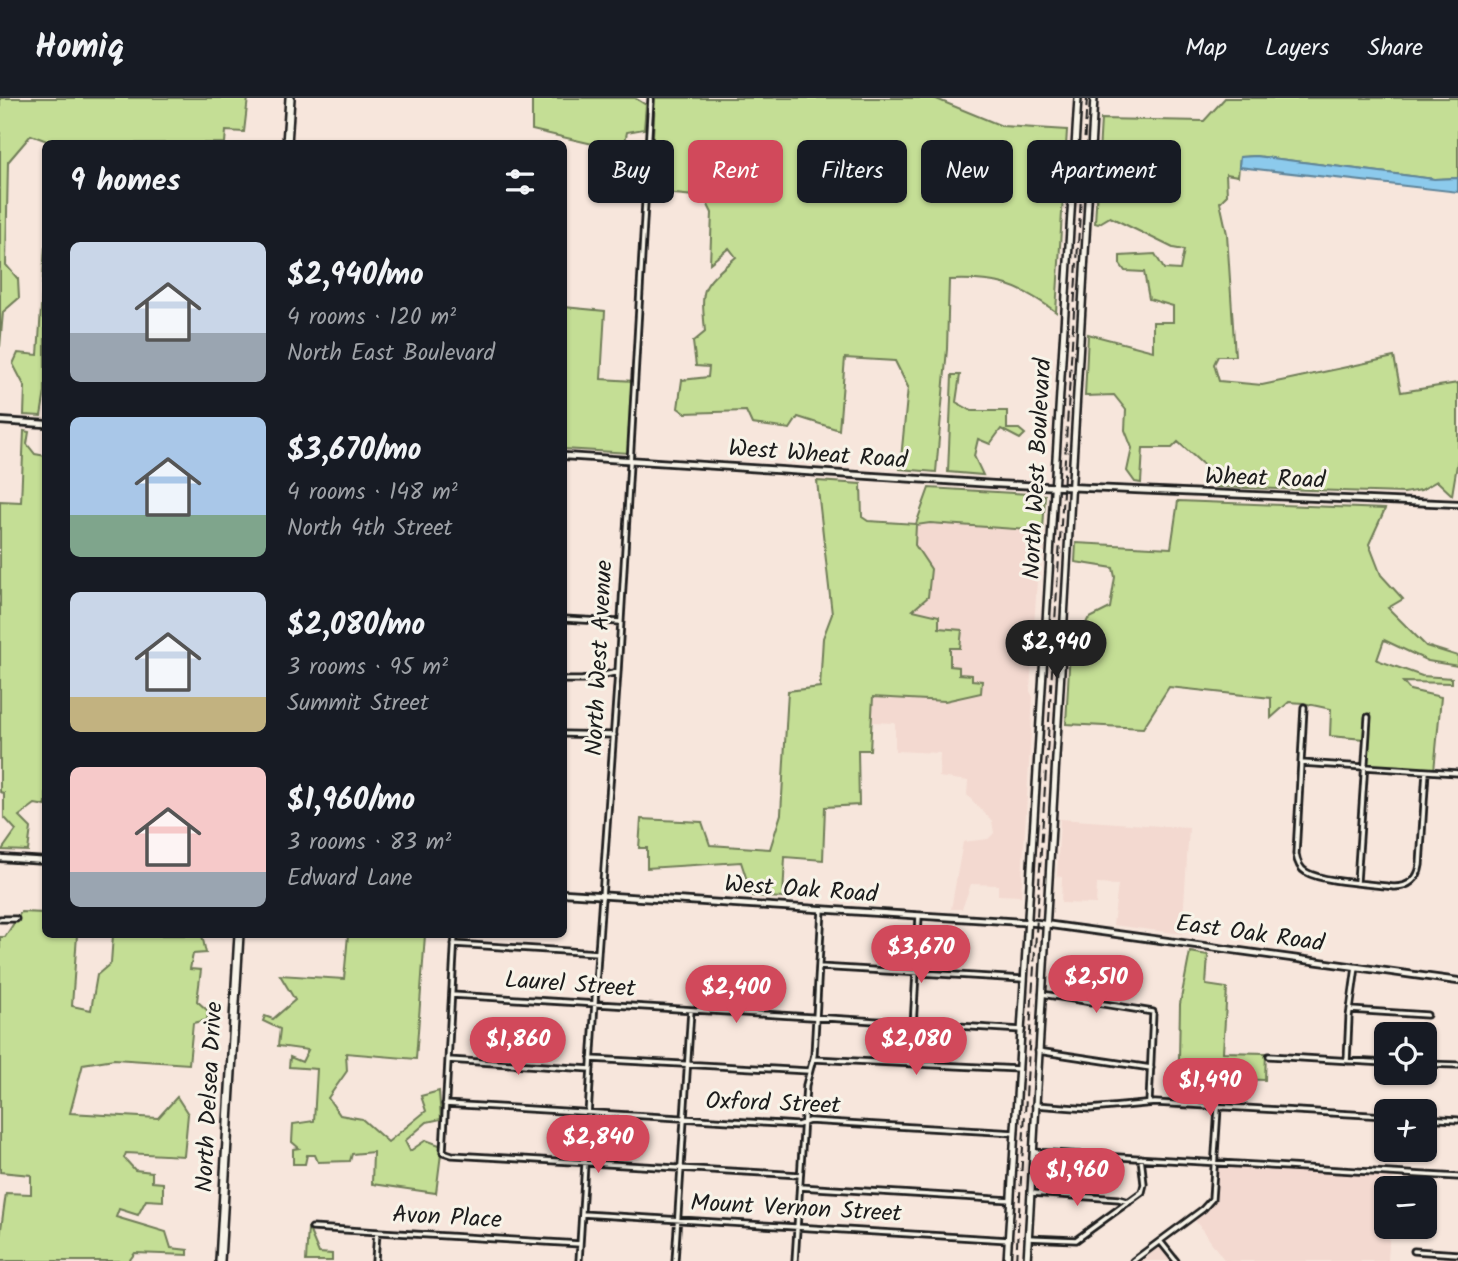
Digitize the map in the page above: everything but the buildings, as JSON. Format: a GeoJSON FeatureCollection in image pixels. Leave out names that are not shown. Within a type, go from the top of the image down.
{"type":"FeatureCollection","features":[{"type":"Feature","properties":{"kind":"main road"},"geometry":{"type":"LineString","coordinates":[[287,140],[290,98]]}},
{"type":"Feature","properties":{"kind":"main road","name":"North West Boulevard"},"geometry":{"type":"LineString","coordinates":[[1007,1261],[1077,98]]}},
{"type":"Feature","properties":{"kind":"main road"},"geometry":{"type":"LineString","coordinates":[[1027,1261],[1094,98]]}},
{"type":"Feature","properties":{"kind":"main road","name":"North Delsea Drive"},"geometry":{"type":"LineString","coordinates":[[220,1261],[239,938]]}},
{"type":"Feature","properties":{"kind":"street","name":"North West Avenue"},"geometry":{"type":"LineString","coordinates":[[581,1261],[651,98]]}},
{"type":"Feature","properties":{"kind":"street"},"geometry":{"type":"LineString","coordinates":[[0,421],[42,424]]}},
{"type":"Feature","properties":{"kind":"street","name":"West Wheat Road"},"geometry":{"type":"LineString","coordinates":[[567,456],[1071,488]]}},
{"type":"Feature","properties":{"kind":"street","name":"Wheat Road"},"geometry":{"type":"LineString","coordinates":[[1071,488],[1458,504]]}},
{"type":"Feature","properties":{"kind":"street"},"geometry":{"type":"LineString","coordinates":[[567,619],[621,622]]}},
{"type":"Feature","properties":{"kind":"street"},"geometry":{"type":"LineString","coordinates":[[567,680],[582,680],[618,672]]}},
{"type":"Feature","properties":{"kind":"street"},"geometry":{"type":"LineString","coordinates":[[1304,707],[1296,854],[1300,867],[1315,876],[1399,887],[1407,885],[1418,875],[1426,771]]}},
{"type":"Feature","properties":{"kind":"street"},"geometry":{"type":"LineString","coordinates":[[1357,882],[1368,718]]}},
{"type":"Feature","properties":{"kind":"street"},"geometry":{"type":"LineString","coordinates":[[567,734],[614,735]]}},
{"type":"Feature","properties":{"kind":"street"},"geometry":{"type":"LineString","coordinates":[[1301,763],[1458,773]]}},
{"type":"Feature","properties":{"kind":"street"},"geometry":{"type":"LineString","coordinates":[[0,858],[42,860]]}},
{"type":"Feature","properties":{"kind":"street","name":"West Oak Road"},"geometry":{"type":"LineString","coordinates":[[567,893],[1037,923]]}},
{"type":"Feature","properties":{"kind":"street"},"geometry":{"type":"LineString","coordinates":[[795,1261],[803,1124],[806,1086],[813,1059],[822,909]]}},
{"type":"Feature","properties":{"kind":"street"},"geometry":{"type":"LineString","coordinates":[[911,1064],[919,915]]}},
{"type":"Feature","properties":{"kind":"street"},"geometry":{"type":"LineString","coordinates":[[0,919],[16,919]]}},
{"type":"Feature","properties":{"kind":"street","name":"East Oak Road"},"geometry":{"type":"LineString","coordinates":[[1037,923],[1458,981]]}},
{"type":"Feature","properties":{"kind":"street"},"geometry":{"type":"LineString","coordinates":[[455,938],[443,1152],[800,1175]]}},
{"type":"Feature","properties":{"kind":"street"},"geometry":{"type":"LineString","coordinates":[[454,943],[598,953]]}},
{"type":"Feature","properties":{"kind":"street"},"geometry":{"type":"LineString","coordinates":[[819,967],[1025,979]]}},
{"type":"Feature","properties":{"kind":"street"},"geometry":{"type":"LineString","coordinates":[[1347,1060],[1356,967]]}},
{"type":"Feature","properties":{"kind":"street"},"geometry":{"type":"LineString","coordinates":[[1042,994],[1151,1010],[1154,1015],[1149,1103]]}},
{"type":"Feature","properties":{"kind":"street","name":"Laurel Street"},"geometry":{"type":"LineString","coordinates":[[452,995],[1022,1030]]}},
{"type":"Feature","properties":{"kind":"street"},"geometry":{"type":"LineString","coordinates":[[675,1261],[691,1010]]}},
{"type":"Feature","properties":{"kind":"street"},"geometry":{"type":"LineString","coordinates":[[1350,1010],[1427,1015]]}},
{"type":"Feature","properties":{"kind":"street"},"geometry":{"type":"LineString","coordinates":[[1038,1051],[1151,1068]]}},
{"type":"Feature","properties":{"kind":"street"},"geometry":{"type":"LineString","coordinates":[[1269,1056],[1374,1062]]}},
{"type":"Feature","properties":{"kind":"street"},"geometry":{"type":"LineString","coordinates":[[592,1059],[810,1071]]}},
{"type":"Feature","properties":{"kind":"street"},"geometry":{"type":"LineString","coordinates":[[813,1059],[1019,1069]]}},
{"type":"Feature","properties":{"kind":"street"},"geometry":{"type":"LineString","coordinates":[[447,1060],[591,1069]]}},
{"type":"Feature","properties":{"kind":"street"},"geometry":{"type":"LineString","coordinates":[[1437,1064],[1458,1065]]}},
{"type":"Feature","properties":{"kind":"street"},"geometry":{"type":"LineString","coordinates":[[1133,1261],[1208,1205],[1213,1192],[1220,1078]]}},
{"type":"Feature","properties":{"kind":"street"},"geometry":{"type":"LineString","coordinates":[[1035,1105],[1090,1109],[1149,1103],[1374,1115]]}},
{"type":"Feature","properties":{"kind":"street","name":"Oxford Street"},"geometry":{"type":"LineString","coordinates":[[445,1104],[799,1125],[809,1121],[1016,1133]]}},
{"type":"Feature","properties":{"kind":"street"},"geometry":{"type":"LineString","coordinates":[[1437,1119],[1458,1120]]}},
{"type":"Feature","properties":{"kind":"street"},"geometry":{"type":"LineString","coordinates":[[1033,1152],[1458,1177]]}},
{"type":"Feature","properties":{"kind":"street"},"geometry":{"type":"LineString","coordinates":[[1028,1238],[1076,1240],[1140,1194],[1144,1186],[1141,1158]]}},
{"type":"Feature","properties":{"kind":"street"},"geometry":{"type":"LineString","coordinates":[[800,1187],[1011,1200]]}},
{"type":"Feature","properties":{"kind":"street"},"geometry":{"type":"LineString","coordinates":[[1031,1193],[1129,1202]]}},
{"type":"Feature","properties":{"kind":"street","name":"Mount Vernon Street"},"geometry":{"type":"LineString","coordinates":[[582,1214],[1009,1240]]}},
{"type":"Feature","properties":{"kind":"street","name":"Avon Place"},"geometry":{"type":"LineString","coordinates":[[312,1228],[580,1244]]}},
{"type":"Feature","properties":{"kind":"street"},"geometry":{"type":"LineString","coordinates":[[375,1261],[377,1232]]}},
{"type":"Feature","properties":{"kind":"street"},"geometry":{"type":"LineString","coordinates":[[1160,1241],[1176,1261]]}},
{"type":"Feature","properties":{"kind":"street"},"geometry":{"type":"LineString","coordinates":[[1414,1251],[1458,1254]]}},
{"type":"Feature","properties":{"kind":"shaded area"},"geometry":{"type":"Polygon","coordinates":[[[930,523],[1043,531],[1041,561],[1038,565],[1030,691],[1033,697],[1021,896],[998,895],[998,885],[971,884],[962,909],[951,909],[963,842],[988,839],[994,833],[992,821],[967,795],[968,781],[939,777],[940,753],[895,751],[895,723],[871,722],[873,697],[945,701],[971,681],[972,676],[959,674],[950,666],[950,648],[939,628],[912,610],[931,569],[915,545],[916,525],[930,523]]]}},
{"type":"Feature","properties":{"kind":"shaded area"},"geometry":{"type":"Polygon","coordinates":[[[1060,819],[1189,828],[1182,934],[1113,925],[1118,885],[1097,884],[1096,904],[1061,903],[1062,877],[1057,876],[1060,819]]]}},
{"type":"Feature","properties":{"kind":"shaded area"},"geometry":{"type":"Polygon","coordinates":[[[1215,1163],[1393,1173],[1393,1176],[1374,1176],[1374,1239],[1389,1239],[1388,1261],[1225,1261],[1192,1216],[1211,1201],[1215,1163]]]}},
{"type":"Feature","properties":{"kind":"shaded area"},"geometry":{"type":"Polygon","coordinates":[[[1160,1241],[1175,1261],[1133,1261],[1160,1241]]]}},
{"type":"Feature","properties":{"kind":"green space"},"geometry":{"type":"Polygon","coordinates":[[[0,98],[248,98],[244,132],[226,131],[225,140],[44,140],[31,135],[8,162],[6,265],[18,279],[19,298],[3,312],[0,347],[0,98]]]}},
{"type":"Feature","properties":{"kind":"green space"},"geometry":{"type":"Polygon","coordinates":[[[532,98],[635,98],[646,105],[644,129],[627,132],[625,140],[588,140],[588,143],[532,130],[532,98]]]}},
{"type":"Feature","properties":{"kind":"green space"},"geometry":{"type":"Polygon","coordinates":[[[655,98],[934,98],[1002,126],[1067,130],[1066,140],[1027,140],[1027,203],[1063,203],[1056,312],[1030,295],[1006,285],[981,280],[949,280],[947,349],[936,472],[900,469],[908,387],[895,361],[845,358],[839,430],[798,417],[790,429],[752,424],[746,411],[685,413],[678,408],[682,380],[708,377],[709,367],[696,366],[693,342],[705,332],[703,305],[706,288],[715,275],[736,257],[729,248],[710,263],[712,213],[707,203],[783,203],[783,140],[688,140],[688,195],[674,194],[674,140],[653,140],[655,98]]]}},
{"type":"Feature","properties":{"kind":"green space"},"geometry":{"type":"Polygon","coordinates":[[[1225,98],[1458,98],[1458,178],[1434,179],[1256,156],[1240,157],[1238,176],[1226,174],[1227,195],[1220,202],[1227,234],[1235,356],[1218,356],[1214,364],[1219,381],[1262,385],[1394,357],[1401,392],[1458,383],[1458,459],[1452,495],[1437,481],[1421,490],[1404,493],[1215,487],[1208,469],[1178,442],[1172,448],[1143,448],[1141,483],[1135,482],[1127,471],[1132,448],[1125,430],[1126,410],[1114,395],[1085,396],[1088,334],[1153,351],[1153,322],[1173,322],[1173,306],[1149,299],[1144,272],[1125,271],[1120,264],[1120,256],[1155,254],[1164,269],[1180,270],[1184,250],[1173,248],[1110,217],[1095,223],[1096,203],[1181,203],[1181,140],[1100,140],[1101,119],[1204,121],[1225,98]]]}},
{"type":"Feature","properties":{"kind":"green space"},"geometry":{"type":"Polygon","coordinates":[[[42,293],[42,410],[41,416],[24,415],[25,387],[13,364],[18,353],[38,355],[42,293]]]}},
{"type":"Feature","properties":{"kind":"green space"},"geometry":{"type":"Polygon","coordinates":[[[567,307],[605,311],[601,379],[634,381],[630,453],[567,449],[567,307]]]}},
{"type":"Feature","properties":{"kind":"green space"},"geometry":{"type":"Polygon","coordinates":[[[952,375],[960,375],[956,402],[972,411],[1007,411],[1007,429],[1019,429],[1025,434],[1020,439],[1001,429],[990,444],[978,439],[974,456],[983,475],[948,472],[952,375]]]}},
{"type":"Feature","properties":{"kind":"green space"},"geometry":{"type":"Polygon","coordinates":[[[24,431],[29,432],[27,444],[35,454],[42,455],[42,805],[35,804],[19,816],[31,828],[28,851],[2,850],[16,830],[4,817],[4,793],[0,792],[0,501],[21,502],[24,431]]]}},
{"type":"Feature","properties":{"kind":"green space"},"geometry":{"type":"Polygon","coordinates":[[[817,481],[861,484],[862,517],[868,521],[916,524],[929,488],[1045,495],[1043,531],[930,523],[916,525],[915,545],[931,569],[928,597],[913,610],[939,616],[939,628],[962,630],[960,648],[950,648],[950,666],[959,667],[959,674],[972,675],[972,680],[982,681],[981,693],[945,701],[873,697],[870,750],[858,750],[859,805],[825,807],[823,860],[785,857],[783,898],[752,896],[741,862],[647,868],[647,848],[639,848],[641,819],[702,822],[710,845],[770,849],[781,814],[788,691],[820,687],[823,638],[832,614],[817,481]]]}},
{"type":"Feature","properties":{"kind":"green space"},"geometry":{"type":"Polygon","coordinates":[[[1178,501],[1385,509],[1369,544],[1381,575],[1403,599],[1388,608],[1426,646],[1458,656],[1458,666],[1428,661],[1384,640],[1377,660],[1422,676],[1452,678],[1452,683],[1403,682],[1410,690],[1441,697],[1434,771],[1364,767],[1364,739],[1330,736],[1331,709],[1289,702],[1271,718],[1271,698],[1169,687],[1143,728],[1066,724],[1071,630],[1083,630],[1088,619],[1110,608],[1115,577],[1113,568],[1075,562],[1076,543],[1171,548],[1178,501]]]}},
{"type":"Feature","properties":{"kind":"green space"},"geometry":{"type":"Polygon","coordinates":[[[21,912],[42,913],[42,938],[77,938],[72,1006],[91,1010],[97,975],[111,963],[113,938],[203,938],[206,953],[193,954],[190,969],[201,970],[197,1001],[208,1011],[207,1020],[193,1023],[189,1064],[114,1059],[83,1064],[70,1113],[158,1118],[177,1097],[188,1114],[184,1156],[126,1153],[124,1158],[135,1170],[152,1172],[152,1182],[163,1183],[163,1201],[146,1200],[138,1215],[119,1209],[116,1217],[166,1232],[171,1248],[188,1250],[188,1255],[135,1253],[129,1261],[0,1261],[0,1236],[6,1193],[31,1194],[31,1175],[0,1172],[0,937],[5,937],[21,912]]]}},
{"type":"Feature","properties":{"kind":"green space"},"geometry":{"type":"Polygon","coordinates":[[[348,938],[425,938],[416,1059],[346,1053],[347,1071],[328,1098],[340,1115],[362,1119],[388,1142],[426,1111],[421,1096],[439,1091],[441,1119],[427,1122],[405,1141],[410,1151],[426,1140],[442,1146],[436,1193],[372,1184],[373,1152],[352,1154],[350,1161],[318,1162],[315,1155],[307,1155],[305,1164],[293,1164],[293,1149],[299,1148],[292,1142],[293,1124],[314,1121],[317,1069],[289,1067],[290,1057],[302,1062],[308,1050],[278,1046],[280,1029],[263,1021],[265,1016],[273,1019],[295,1000],[280,975],[344,979],[348,938]]]}},
{"type":"Feature","properties":{"kind":"green space"},"geometry":{"type":"Polygon","coordinates":[[[1190,952],[1208,955],[1206,985],[1227,988],[1223,1052],[1266,1053],[1265,1080],[1169,1077],[1179,1060],[1180,1004],[1190,952]]]}},
{"type":"Feature","properties":{"kind":"green space"},"geometry":{"type":"Polygon","coordinates":[[[308,1227],[319,1253],[332,1254],[332,1261],[306,1261],[308,1227]]]}},
{"type":"Feature","properties":{"kind":"water"},"geometry":{"type":"Polygon","coordinates":[[[1256,156],[1434,179],[1458,178],[1458,192],[1239,167],[1240,157],[1256,156]]]}},
{"type":"Feature","properties":{"kind":"railway"},"geometry":{"type":"LineString","coordinates":[[1016,1261],[1087,98]]}}]}
